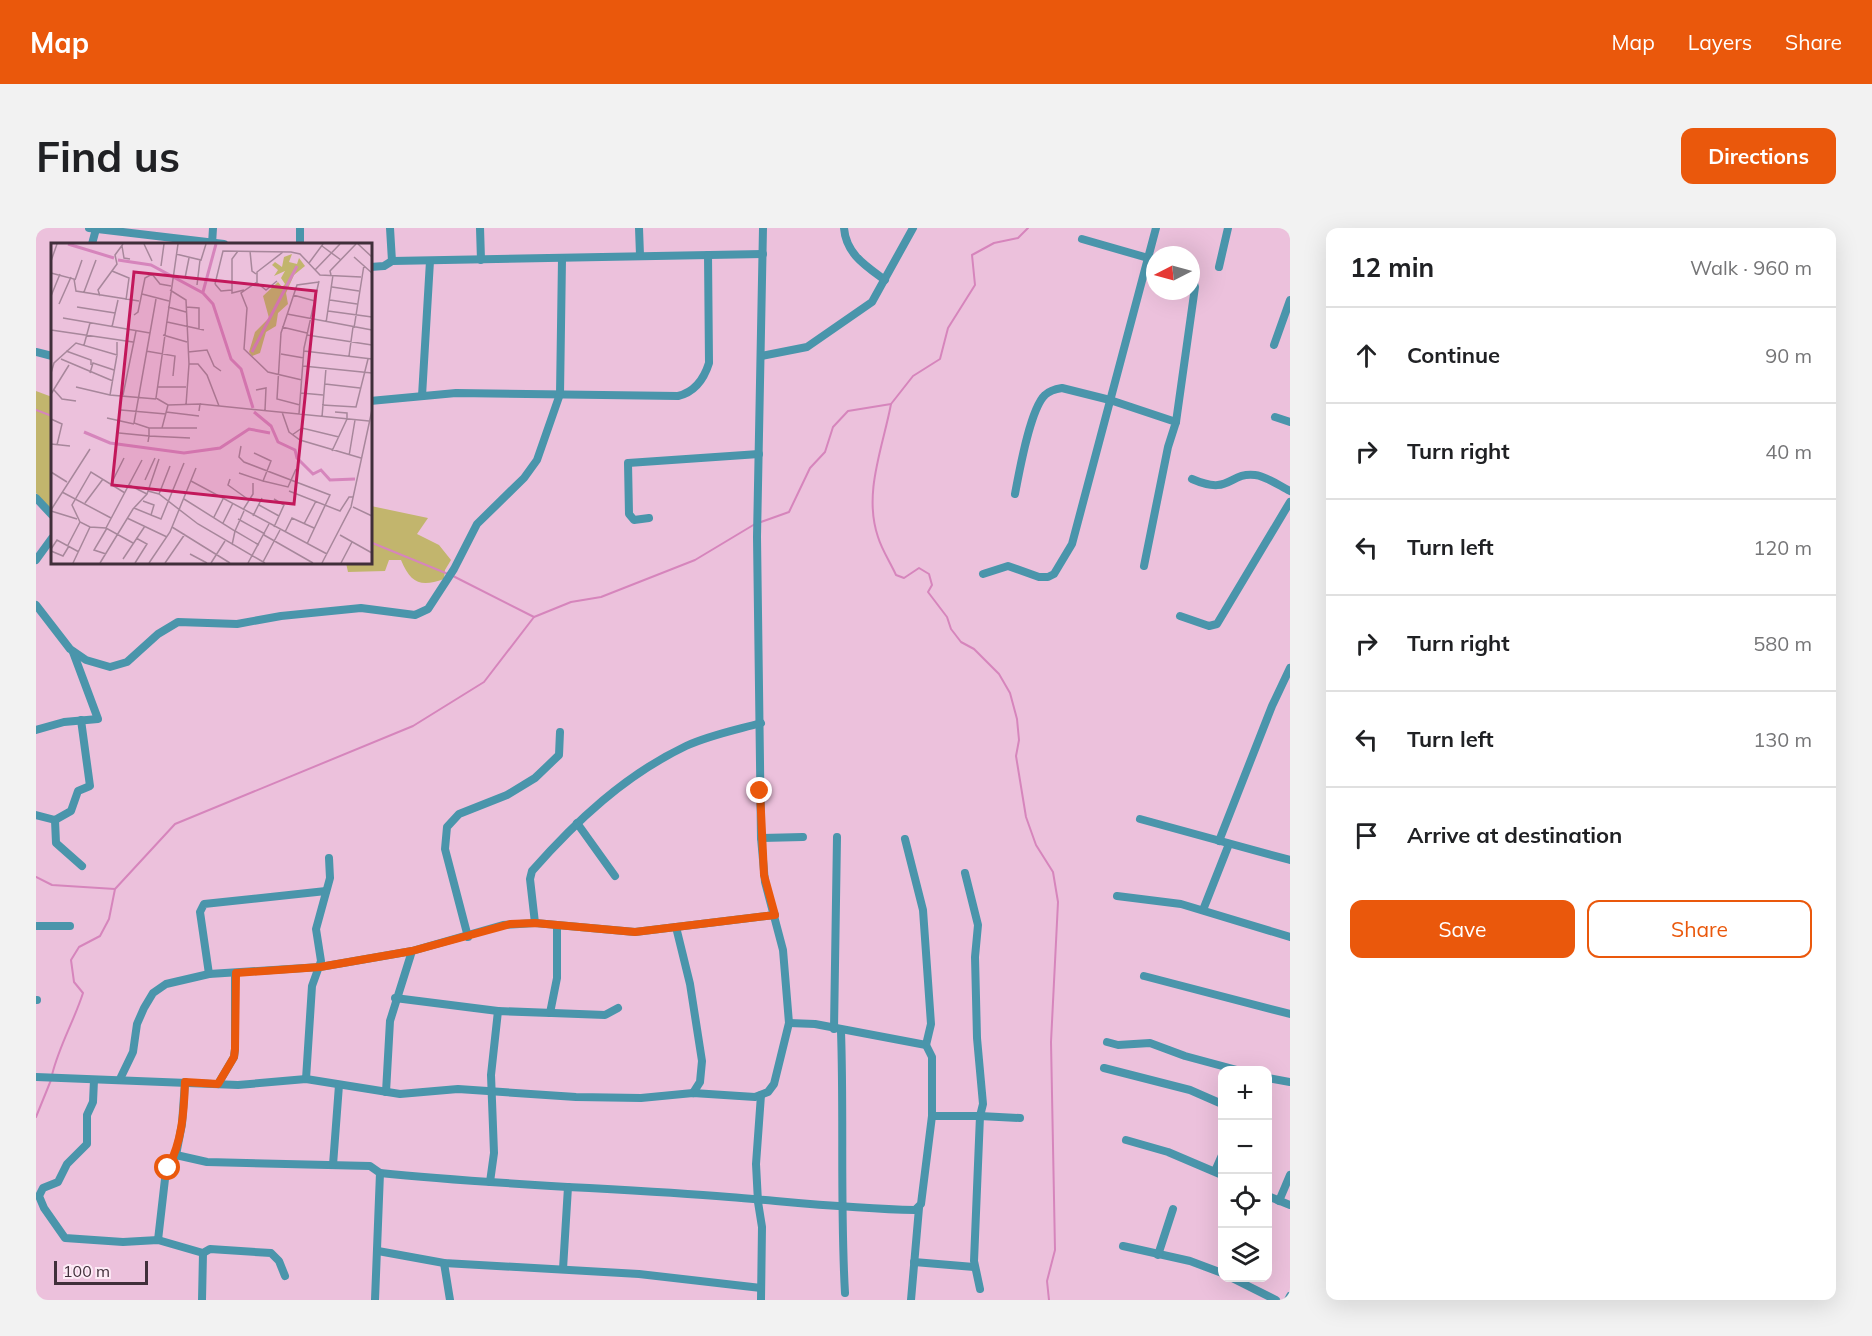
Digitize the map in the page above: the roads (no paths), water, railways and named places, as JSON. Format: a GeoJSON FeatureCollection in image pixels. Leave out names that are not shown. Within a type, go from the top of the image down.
{"type":"FeatureCollection","features":[{"type":"Feature","properties":{"kind":"street"},"geometry":{"type":"LineString","coordinates":[[390,228],[392,261]]}},
{"type":"Feature","properties":{"kind":"street"},"geometry":{"type":"LineString","coordinates":[[480,228],[481,260]]}},
{"type":"Feature","properties":{"kind":"street"},"geometry":{"type":"LineString","coordinates":[[639,228],[640,255]]}},
{"type":"Feature","properties":{"kind":"street"},"geometry":{"type":"LineString","coordinates":[[36,1077],[218,1084],[306,1079],[406,1094],[458,1089],[620,1098],[693,1093],[755,1097],[774,1084],[789,1023],[783,950],[765,882],[761,838],[757,537],[763,228]]}},
{"type":"Feature","properties":{"kind":"street"},"geometry":{"type":"LineString","coordinates":[[844,228],[846,241],[854,255],[885,280]]}},
{"type":"Feature","properties":{"kind":"street"},"geometry":{"type":"LineString","coordinates":[[760,356],[807,347],[872,302],[913,228]]}},
{"type":"Feature","properties":{"kind":"street"},"geometry":{"type":"LineString","coordinates":[[1153,246],[1156,228]]}},
{"type":"Feature","properties":{"kind":"street"},"geometry":{"type":"LineString","coordinates":[[1219,267],[1228,228]]}},
{"type":"Feature","properties":{"kind":"street"},"geometry":{"type":"LineString","coordinates":[[92,229],[205,243]]}},
{"type":"Feature","properties":{"kind":"street"},"geometry":{"type":"LineString","coordinates":[[1082,239],[1146,258]]}},
{"type":"Feature","properties":{"kind":"street"},"geometry":{"type":"LineString","coordinates":[[372,267],[379,267],[392,261],[763,254]]}},
{"type":"Feature","properties":{"kind":"street"},"geometry":{"type":"LineString","coordinates":[[372,401],[456,393],[678,396],[688,394],[705,375],[708,363],[708,255]]}},
{"type":"Feature","properties":{"kind":"street"},"geometry":{"type":"LineString","coordinates":[[73,651],[95,664],[118,667],[178,622],[237,624],[281,616],[367,607],[408,615],[422,613],[428,609],[454,569],[481,518],[524,478],[537,460],[560,394],[562,259]]}},
{"type":"Feature","properties":{"kind":"street"},"geometry":{"type":"LineString","coordinates":[[422,396],[430,261]]}},
{"type":"Feature","properties":{"kind":"street"},"geometry":{"type":"LineString","coordinates":[[983,574],[1008,566],[1039,577],[1054,574],[1072,544],[1146,276]]}},
{"type":"Feature","properties":{"kind":"street"},"geometry":{"type":"LineString","coordinates":[[1144,566],[1168,447],[1176,422],[1193,300]]}},
{"type":"Feature","properties":{"kind":"street"},"geometry":{"type":"LineString","coordinates":[[1274,345],[1290,300]]}},
{"type":"Feature","properties":{"kind":"street"},"geometry":{"type":"LineString","coordinates":[[36,352],[51,356]]}},
{"type":"Feature","properties":{"kind":"street"},"geometry":{"type":"LineString","coordinates":[[1015,494],[1029,431],[1040,401],[1046,394],[1062,388],[1110,400],[1176,422]]}},
{"type":"Feature","properties":{"kind":"street"},"geometry":{"type":"LineString","coordinates":[[1275,417],[1290,422]]}},
{"type":"Feature","properties":{"kind":"street"},"geometry":{"type":"LineString","coordinates":[[649,518],[634,520],[629,514],[628,463],[759,454]]}},
{"type":"Feature","properties":{"kind":"street"},"geometry":{"type":"LineString","coordinates":[[1192,479],[1217,487],[1246,476],[1257,475],[1290,491]]}},
{"type":"Feature","properties":{"kind":"street"},"geometry":{"type":"LineString","coordinates":[[36,498],[51,513]]}},
{"type":"Feature","properties":{"kind":"street"},"geometry":{"type":"LineString","coordinates":[[1180,616],[1209,626],[1217,624],[1290,502]]}},
{"type":"Feature","properties":{"kind":"street"},"geometry":{"type":"LineString","coordinates":[[36,560],[51,539]]}},
{"type":"Feature","properties":{"kind":"street"},"geometry":{"type":"LineString","coordinates":[[36,605],[73,651],[92,706],[98,716],[97,720],[81,720],[36,730]]}},
{"type":"Feature","properties":{"kind":"street"},"geometry":{"type":"LineString","coordinates":[[1219,841],[1272,706],[1290,668]]}},
{"type":"Feature","properties":{"kind":"street"},"geometry":{"type":"LineString","coordinates":[[36,815],[55,820],[71,811],[78,791],[90,786],[81,720]]}},
{"type":"Feature","properties":{"kind":"street"},"geometry":{"type":"LineString","coordinates":[[535,923],[530,879],[532,871],[577,823],[629,779],[687,746],[761,723]]}},
{"type":"Feature","properties":{"kind":"street"},"geometry":{"type":"LineString","coordinates":[[468,937],[446,849],[447,827],[459,814],[507,795],[535,778],[559,755],[560,732]]}},
{"type":"Feature","properties":{"kind":"street"},"geometry":{"type":"LineString","coordinates":[[1140,819],[1290,860]]}},
{"type":"Feature","properties":{"kind":"street"},"geometry":{"type":"LineString","coordinates":[[55,820],[56,843],[81,866]]}},
{"type":"Feature","properties":{"kind":"street"},"geometry":{"type":"LineString","coordinates":[[577,823],[615,876]]}},
{"type":"Feature","properties":{"kind":"street"},"geometry":{"type":"LineString","coordinates":[[761,838],[803,837]]}},
{"type":"Feature","properties":{"kind":"street"},"geometry":{"type":"LineString","coordinates":[[837,837],[838,1030],[844,1122],[842,1208],[845,1293]]}},
{"type":"Feature","properties":{"kind":"street"},"geometry":{"type":"LineString","coordinates":[[905,839],[923,910],[931,1024],[926,1045],[932,1057],[932,1116],[919,1208],[911,1300]]}},
{"type":"Feature","properties":{"kind":"street"},"geometry":{"type":"LineString","coordinates":[[1203,910],[1229,844]]}},
{"type":"Feature","properties":{"kind":"street"},"geometry":{"type":"LineString","coordinates":[[306,1079],[312,986],[320,967],[316,929],[330,878],[329,858]]}},
{"type":"Feature","properties":{"kind":"street"},"geometry":{"type":"LineString","coordinates":[[965,873],[978,925],[975,957],[977,1038],[983,1104],[980,1116],[974,1267],[980,1289]]}},
{"type":"Feature","properties":{"kind":"street"},"geometry":{"type":"LineString","coordinates":[[209,975],[200,912],[204,904],[326,891]]}},
{"type":"Feature","properties":{"kind":"street"},"geometry":{"type":"LineString","coordinates":[[1118,896],[1181,904],[1290,938]]}},
{"type":"Feature","properties":{"kind":"street"},"geometry":{"type":"LineString","coordinates":[[120,1079],[133,1052],[137,1024],[153,993],[166,984],[209,975],[320,967],[412,951],[468,937],[503,925],[535,923],[635,932],[775,915]]}},
{"type":"Feature","properties":{"kind":"street"},"geometry":{"type":"LineString","coordinates":[[36,926],[70,926]]}},
{"type":"Feature","properties":{"kind":"street"},"geometry":{"type":"LineString","coordinates":[[550,1013],[557,978],[557,926]]}},
{"type":"Feature","properties":{"kind":"street"},"geometry":{"type":"LineString","coordinates":[[676,927],[690,984],[702,1061],[700,1082],[693,1093]]}},
{"type":"Feature","properties":{"kind":"street"},"geometry":{"type":"LineString","coordinates":[[386,1092],[390,1021],[395,998],[412,951]]}},
{"type":"Feature","properties":{"kind":"street"},"geometry":{"type":"LineString","coordinates":[[218,1084],[234,1057],[236,973]]}},
{"type":"Feature","properties":{"kind":"street"},"geometry":{"type":"LineString","coordinates":[[1144,976],[1290,1014]]}},
{"type":"Feature","properties":{"kind":"street"},"geometry":{"type":"LineString","coordinates":[[395,998],[498,1011],[605,1015],[618,1008]]}},
{"type":"Feature","properties":{"kind":"street"},"geometry":{"type":"LineString","coordinates":[[490,1182],[494,1153],[491,1075],[498,1011]]}},
{"type":"Feature","properties":{"kind":"street"},"geometry":{"type":"LineString","coordinates":[[789,1023],[815,1024],[926,1045]]}},
{"type":"Feature","properties":{"kind":"street"},"geometry":{"type":"LineString","coordinates":[[1107,1042],[1118,1046],[1150,1043],[1220,1066]]}},
{"type":"Feature","properties":{"kind":"street"},"geometry":{"type":"LineString","coordinates":[[1104,1068],[1190,1090],[1218,1102]]}},
{"type":"Feature","properties":{"kind":"street"},"geometry":{"type":"LineString","coordinates":[[1272,1079],[1290,1082]]}},
{"type":"Feature","properties":{"kind":"street"},"geometry":{"type":"LineString","coordinates":[[94,1080],[93,1102],[87,1115],[86,1146],[67,1164],[58,1182],[42,1189],[39,1199],[65,1238],[123,1242],[158,1240],[203,1252],[210,1249],[271,1253],[279,1261],[285,1276]]}},
{"type":"Feature","properties":{"kind":"street"},"geometry":{"type":"LineString","coordinates":[[158,1240],[165,1179],[176,1155],[182,1124],[185,1082]]}},
{"type":"Feature","properties":{"kind":"street"},"geometry":{"type":"LineString","coordinates":[[333,1165],[339,1085]]}},
{"type":"Feature","properties":{"kind":"street"},"geometry":{"type":"LineString","coordinates":[[761,1095],[756,1164],[762,1227],[761,1300]]}},
{"type":"Feature","properties":{"kind":"street"},"geometry":{"type":"LineString","coordinates":[[932,1116],[1020,1118]]}},
{"type":"Feature","properties":{"kind":"street"},"geometry":{"type":"LineString","coordinates":[[1126,1140],[1168,1152],[1218,1173]]}},
{"type":"Feature","properties":{"kind":"street"},"geometry":{"type":"LineString","coordinates":[[176,1155],[207,1162],[370,1166],[380,1173],[731,1197],[758,1202],[842,1208],[919,1208]]}},
{"type":"Feature","properties":{"kind":"street"},"geometry":{"type":"LineString","coordinates":[[375,1300],[380,1173]]}},
{"type":"Feature","properties":{"kind":"street"},"geometry":{"type":"LineString","coordinates":[[1279,1201],[1290,1175]]}},
{"type":"Feature","properties":{"kind":"street"},"geometry":{"type":"LineString","coordinates":[[563,1269],[568,1187]]}},
{"type":"Feature","properties":{"kind":"street"},"geometry":{"type":"LineString","coordinates":[[1272,1198],[1290,1205]]}},
{"type":"Feature","properties":{"kind":"street"},"geometry":{"type":"LineString","coordinates":[[1158,1255],[1173,1209]]}},
{"type":"Feature","properties":{"kind":"street"},"geometry":{"type":"LineString","coordinates":[[1123,1246],[1190,1261],[1218,1272]]}},
{"type":"Feature","properties":{"kind":"street"},"geometry":{"type":"LineString","coordinates":[[378,1251],[444,1263],[639,1274],[761,1288]]}},
{"type":"Feature","properties":{"kind":"street"},"geometry":{"type":"LineString","coordinates":[[202,1300],[203,1252]]}},
{"type":"Feature","properties":{"kind":"street"},"geometry":{"type":"LineString","coordinates":[[914,1262],[974,1267]]}},
{"type":"Feature","properties":{"kind":"street"},"geometry":{"type":"LineString","coordinates":[[444,1263],[450,1300]]}},
{"type":"Feature","properties":{"kind":"street"},"geometry":{"type":"LineString","coordinates":[[1240,1282],[1276,1300]]}},
{"type":"Feature","properties":{"kind":"waterway"},"geometry":{"type":"LineString","coordinates":[[761,522],[789,512],[810,468],[825,452],[833,427],[848,411],[891,404],[913,376],[940,359],[948,328],[975,285],[972,255],[994,243],[1018,238],[1028,228]]}},
{"type":"Feature","properties":{"kind":"waterway"},"geometry":{"type":"LineString","coordinates":[[891,404],[873,487],[874,520],[878,537],[896,575],[904,578],[919,568],[929,574],[932,585],[928,592],[947,617],[951,629],[961,642],[974,649],[999,674],[1010,693],[1017,719],[1019,740],[1016,756],[1026,817],[1036,845],[1053,872],[1058,902],[1051,1042],[1055,1250],[1047,1281],[1049,1300]]}},
{"type":"Feature","properties":{"kind":"waterway"},"geometry":{"type":"LineString","coordinates":[[36,410],[51,416]]}},
{"type":"Feature","properties":{"kind":"waterway"},"geometry":{"type":"LineString","coordinates":[[52,1075],[83,993],[74,982],[71,960],[79,947],[100,936],[109,919],[115,889],[175,824],[413,726],[484,682],[534,617],[571,602],[601,597],[695,560],[755,524]]}},
{"type":"Feature","properties":{"kind":"waterway"},"geometry":{"type":"LineString","coordinates":[[372,543],[448,574]]}},
{"type":"Feature","properties":{"kind":"waterway"},"geometry":{"type":"LineString","coordinates":[[453,576],[534,617]]}},
{"type":"Feature","properties":{"kind":"waterway"},"geometry":{"type":"LineString","coordinates":[[36,877],[52,885],[115,889]]}},
{"type":"Feature","properties":{"kind":"waterway"},"geometry":{"type":"LineString","coordinates":[[36,1117],[51,1080]]}}]}
